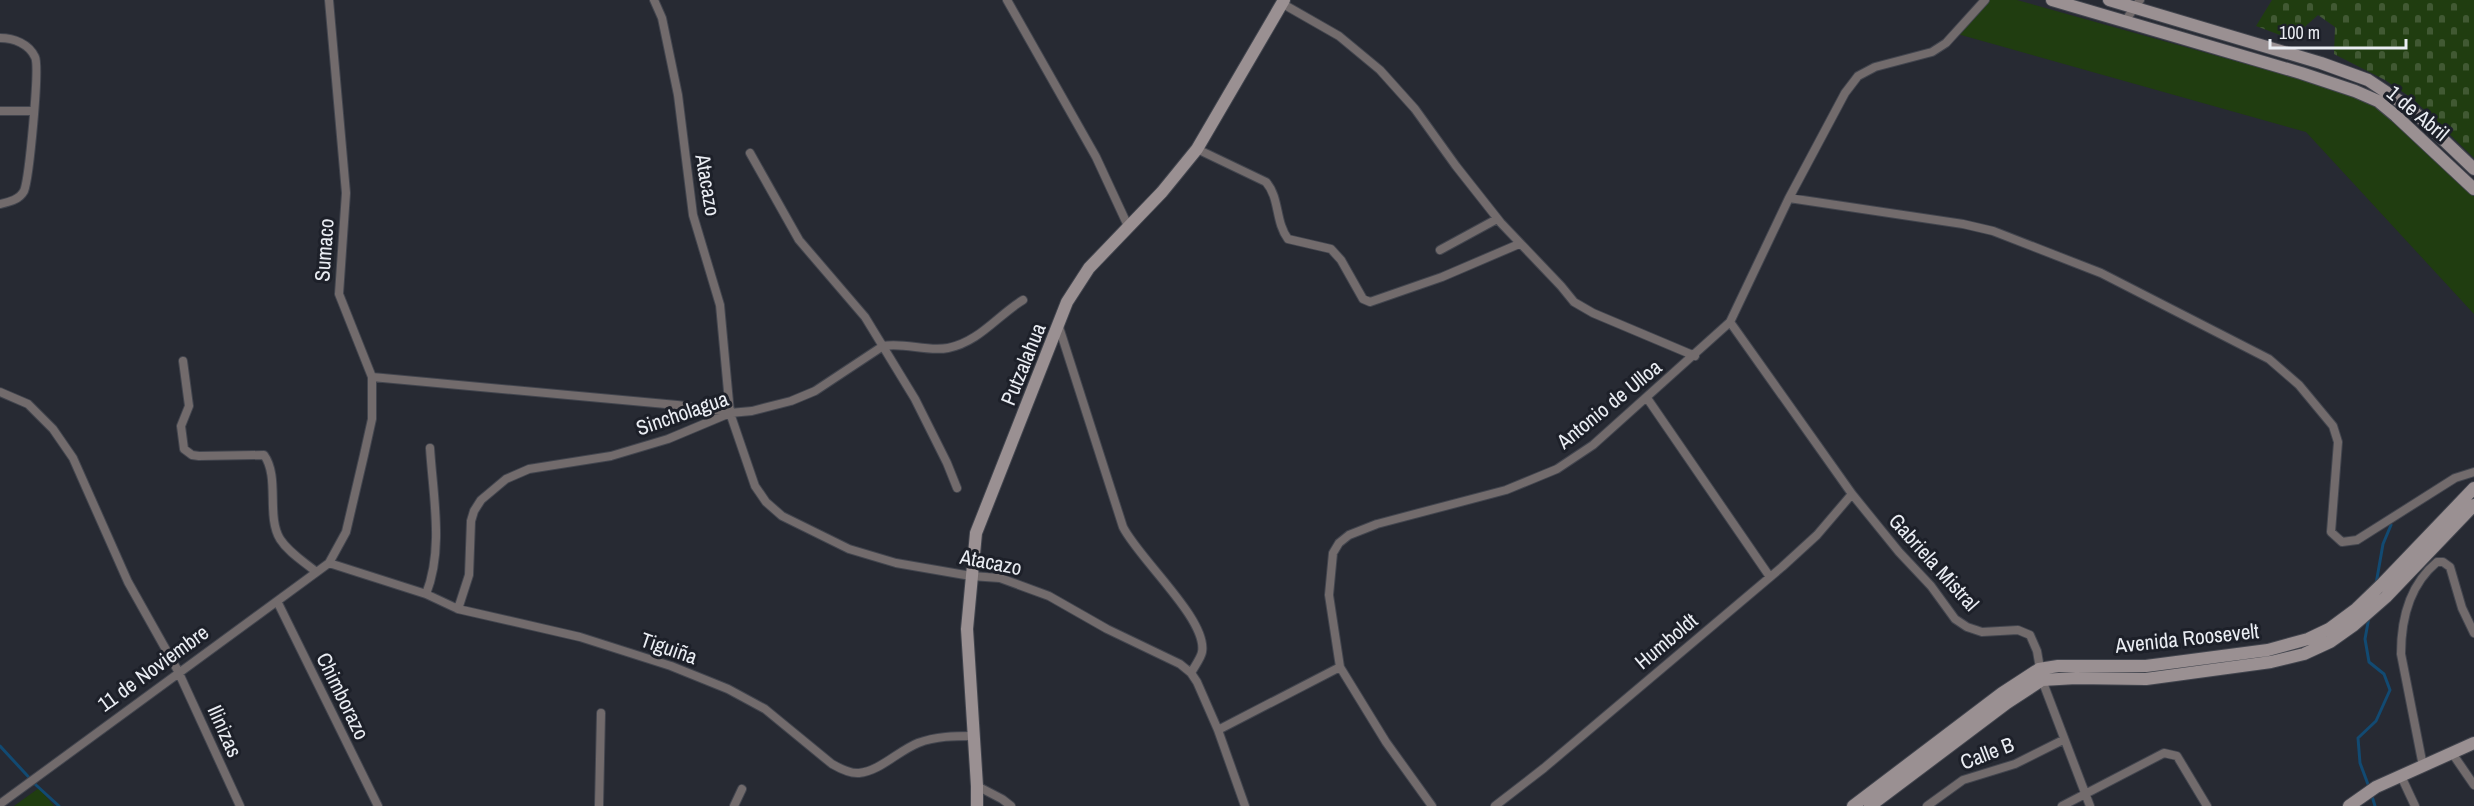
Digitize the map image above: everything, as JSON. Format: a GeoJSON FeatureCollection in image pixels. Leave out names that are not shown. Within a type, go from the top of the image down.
{"type":"FeatureCollection","features":[{"type":"Feature","properties":{"kind":"street","name":"Sumaco"},"geometry":{"type":"LineString","coordinates":[[329,0],[346,193],[339,294],[372,377],[372,418],[346,532],[329,563]]}},
{"type":"Feature","properties":{"kind":"street","name":"Atacazo"},"geometry":{"type":"LineString","coordinates":[[654,0],[662,18],[678,95],[693,215],[720,305],[730,412],[755,486],[766,502],[782,516],[849,549],[896,563],[971,576],[999,578],[1049,596],[1180,664],[1191,673]]}},
{"type":"Feature","properties":{"kind":"street"},"geometry":{"type":"LineString","coordinates":[[1007,0],[1096,158],[1128,226]]}},
{"type":"Feature","properties":{"kind":"street","name":"Antonio de Ulloa"},"geometry":{"type":"LineString","coordinates":[[1340,667],[1329,595],[1333,553],[1339,543],[1349,535],[1377,524],[1506,490],[1557,469],[1593,446],[1730,322],[1789,198],[1845,93],[1858,76],[1875,67],[1932,52],[1946,43],[1985,0]]}},
{"type":"Feature","properties":{"kind":"street","name":"1 de Abril"},"geometry":{"type":"LineString","coordinates":[[2052,0],[2301,73],[2378,101],[2474,189]]}},
{"type":"Feature","properties":{"kind":"street","name":"1 de Abril"},"geometry":{"type":"LineString","coordinates":[[2109,0],[2137,4],[2368,80],[2410,108],[2474,169]]}},
{"type":"Feature","properties":{"kind":"street"},"geometry":{"type":"LineString","coordinates":[[1286,1],[1339,36],[1380,70],[1415,109],[1497,219],[1574,302],[1593,313],[1695,356]]}},
{"type":"Feature","properties":{"kind":"street","name":"Putzalahua"},"geometry":{"type":"LineString","coordinates":[[977,806],[978,786],[967,629],[976,533],[1068,302],[1089,267],[1162,192],[1197,149],[1286,1]]}},
{"type":"Feature","properties":{"kind":"street"},"geometry":{"type":"LineString","coordinates":[[2125,21],[2137,4]]}},
{"type":"Feature","properties":{"kind":"street"},"geometry":{"type":"LineString","coordinates":[[0,38],[8,38],[24,44],[37,59],[30,154],[24,191],[18,199],[0,204]]}},
{"type":"Feature","properties":{"kind":"street"},"geometry":{"type":"LineString","coordinates":[[0,111],[33,111]]}},
{"type":"Feature","properties":{"kind":"street"},"geometry":{"type":"LineString","coordinates":[[1197,149],[1257,175],[1266,182],[1273,190],[1283,232],[1288,239],[1331,249],[1341,260],[1363,299],[1370,302],[1442,278],[1519,244]]}},
{"type":"Feature","properties":{"kind":"street"},"geometry":{"type":"LineString","coordinates":[[750,153],[799,240],[865,317],[883,346],[934,435],[957,488]]}},
{"type":"Feature","properties":{"kind":"street"},"geometry":{"type":"LineString","coordinates":[[1789,198],[1993,231],[2101,273],[2269,359],[2299,385],[2333,426],[2338,442],[2331,532],[2342,542],[2357,540],[2446,484],[2474,472]]}},
{"type":"Feature","properties":{"kind":"street"},"geometry":{"type":"LineString","coordinates":[[1440,250],[1497,219]]}},
{"type":"Feature","properties":{"kind":"street"},"geometry":{"type":"LineString","coordinates":[[883,346],[894,344],[932,349],[950,348],[981,332],[1023,300]]}},
{"type":"Feature","properties":{"kind":"street","name":"Gabriela Mistral"},"geometry":{"type":"LineString","coordinates":[[1730,322],[1852,494],[1899,552],[1931,586],[1955,619],[1967,627],[1982,632],[2018,630],[2030,635],[2037,651],[2040,674],[2063,740],[2090,806]]}},
{"type":"Feature","properties":{"kind":"street"},"geometry":{"type":"LineString","coordinates":[[1059,327],[1123,527],[1137,550],[1182,603],[1199,631],[1202,652],[1191,673],[1218,730],[1245,806]]}},
{"type":"Feature","properties":{"kind":"street","name":"Sincholagua"},"geometry":{"type":"LineString","coordinates":[[458,609],[469,575],[471,521],[474,511],[481,500],[506,479],[529,469],[611,456],[668,439],[730,412],[752,411],[791,401],[815,391],[883,346]]}},
{"type":"Feature","properties":{"kind":"street"},"geometry":{"type":"LineString","coordinates":[[183,361],[189,406],[181,426],[184,449],[192,455],[199,456],[261,454],[264,456],[269,466],[277,532],[286,548],[315,571]]}},
{"type":"Feature","properties":{"kind":"street"},"geometry":{"type":"LineString","coordinates":[[372,377],[677,405],[730,412]]}},
{"type":"Feature","properties":{"kind":"street","name":"Ilinizas"},"geometry":{"type":"LineString","coordinates":[[0,392],[28,404],[53,429],[74,458],[128,582],[178,672],[240,806]]}},
{"type":"Feature","properties":{"kind":"street"},"geometry":{"type":"LineString","coordinates":[[1647,398],[1770,577]]}},
{"type":"Feature","properties":{"kind":"street"},"geometry":{"type":"LineString","coordinates":[[426,594],[434,574],[436,555],[430,448]]}},
{"type":"Feature","properties":{"kind":"street","name":"Avenida Roosevelt"},"geometry":{"type":"LineString","coordinates":[[1853,806],[2002,693],[2058,666],[2146,666],[2268,650],[2308,639],[2329,629],[2356,609],[2383,583],[2474,489]]}},
{"type":"Feature","properties":{"kind":"street","name":"Humboldt"},"geometry":{"type":"LineString","coordinates":[[1495,806],[1544,768],[1770,577],[1817,535],[1852,494]]}},
{"type":"Feature","properties":{"kind":"street","name":"Avenida Roosevelt"},"geometry":{"type":"LineString","coordinates":[[1870,806],[2007,703],[2040,674],[2076,678],[2146,679],[2271,662],[2304,654],[2330,642],[2386,597],[2474,505]]}},
{"type":"Feature","properties":{"kind":"street"},"geometry":{"type":"LineString","coordinates":[[2423,766],[2401,654],[2401,639],[2403,619],[2409,600],[2422,578],[2437,562],[2443,561],[2450,567],[2462,608],[2474,633]]}},
{"type":"Feature","properties":{"kind":"street","name":"11 de Noviembre"},"geometry":{"type":"LineString","coordinates":[[0,804],[315,571],[329,563]]}},
{"type":"Feature","properties":{"kind":"street","name":"Tiguiña"},"geometry":{"type":"LineString","coordinates":[[329,563],[426,594],[458,609],[580,637],[671,666],[728,688],[765,708],[832,764],[844,770],[858,773],[877,766],[910,746],[928,739],[974,736]]}},
{"type":"Feature","properties":{"kind":"street","name":"Chimborazo"},"geometry":{"type":"LineString","coordinates":[[277,601],[378,806]]}},
{"type":"Feature","properties":{"kind":"street"},"geometry":{"type":"LineString","coordinates":[[1218,730],[1340,667],[1386,742],[1432,806]]}},
{"type":"Feature","properties":{"kind":"street"},"geometry":{"type":"LineString","coordinates":[[599,806],[601,713]]}},
{"type":"Feature","properties":{"kind":"street","name":"Calle B"},"geometry":{"type":"LineString","coordinates":[[1927,806],[1963,780],[2015,764],[2063,740]]}},
{"type":"Feature","properties":{"kind":"street"},"geometry":{"type":"LineString","coordinates":[[2349,806],[2364,795],[2474,743]]}},
{"type":"Feature","properties":{"kind":"street"},"geometry":{"type":"LineString","coordinates":[[2062,806],[2164,753],[2177,756],[2207,806]]}},
{"type":"Feature","properties":{"kind":"street"},"geometry":{"type":"LineString","coordinates":[[2452,753],[2474,784]]}},
{"type":"Feature","properties":{"kind":"street"},"geometry":{"type":"LineString","coordinates":[[2396,779],[2415,806]]}},
{"type":"Feature","properties":{"kind":"street"},"geometry":{"type":"LineString","coordinates":[[978,786],[1011,806]]}},
{"type":"Feature","properties":{"kind":"street"},"geometry":{"type":"LineString","coordinates":[[734,806],[742,789]]}},
{"type":"Feature","properties":{"kind":"green space"},"geometry":{"type":"Polygon","coordinates":[[[1985,0],[2017,0],[2378,101],[2474,196],[2474,314],[2306,132],[1954,33],[1985,0]]]}},
{"type":"Feature","properties":{"kind":"green space"},"geometry":{"type":"Polygon","coordinates":[[[2272,0],[2474,0],[2474,158],[2413,99],[2385,80],[2334,54],[2335,27],[2318,15],[2291,39],[2256,26],[2272,0]]]}},
{"type":"Feature","properties":{"kind":"green space"},"geometry":{"type":"Polygon","coordinates":[[[39,788],[54,806],[14,806],[39,788]]]}},
{"type":"Feature","properties":{"kind":"waterway"},"geometry":{"type":"LineString","coordinates":[[2376,584],[2383,544],[2391,525]]}},
{"type":"Feature","properties":{"kind":"waterway"},"geometry":{"type":"LineString","coordinates":[[2369,617],[2365,639],[2369,662],[2384,674],[2390,690],[2376,721],[2358,738],[2360,763],[2369,787]]}},
{"type":"Feature","properties":{"kind":"waterway"},"geometry":{"type":"LineString","coordinates":[[0,746],[59,806]]}},
{"type":"Feature","properties":{"kind":"waterway"},"geometry":{"type":"LineString","coordinates":[[2371,793],[2375,806]]}}]}
